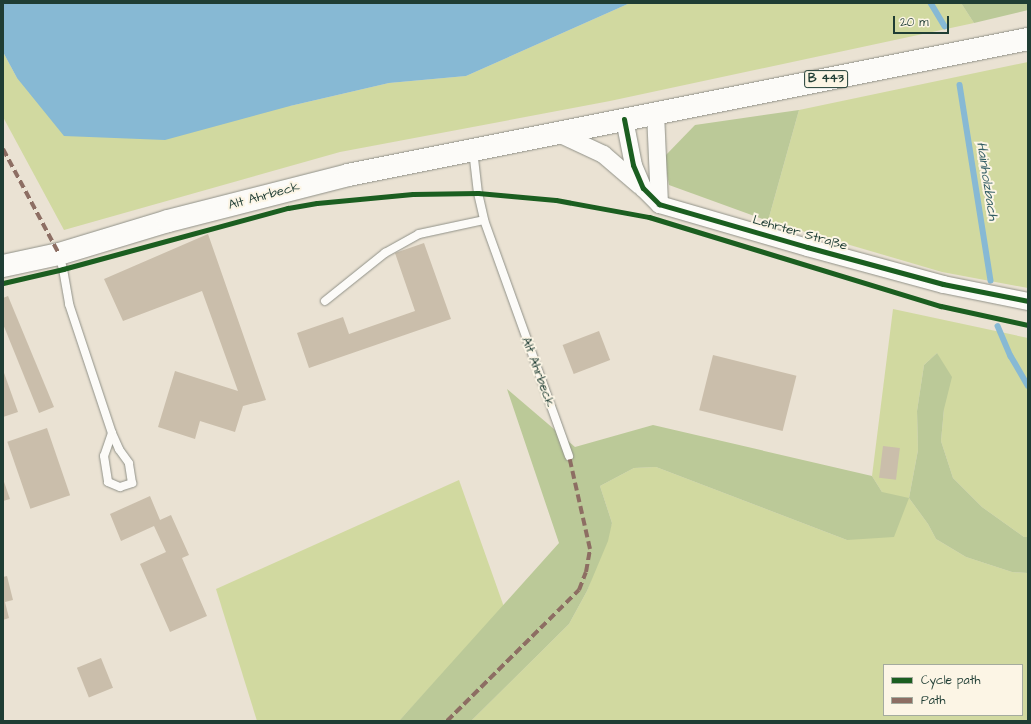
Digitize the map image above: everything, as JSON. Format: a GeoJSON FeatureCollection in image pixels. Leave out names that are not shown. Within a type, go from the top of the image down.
{"type":"FeatureCollection","features":[{"type":"Feature","properties":{"kind":"main road","name":"B 443"},"geometry":{"type":"LineString","coordinates":[[624,119],[1028,39]]}},
{"type":"Feature","properties":{"kind":"main road","name":"Alt Ahrbeck"},"geometry":{"type":"LineString","coordinates":[[3,266],[59,254],[168,222],[348,174],[624,119]]}},
{"type":"Feature","properties":{"kind":"street"},"geometry":{"type":"LineString","coordinates":[[655,112],[659,204]]}},
{"type":"Feature","properties":{"kind":"street","name":"Lehrter Straße"},"geometry":{"type":"LineString","coordinates":[[624,119],[633,165],[643,188],[659,204],[807,247],[943,284],[1028,301]]}},
{"type":"Feature","properties":{"kind":"street"},"geometry":{"type":"LineString","coordinates":[[556,132],[603,154],[643,188]]}},
{"type":"Feature","properties":{"kind":"lane","name":"Alt Ahrbeck"},"geometry":{"type":"LineString","coordinates":[[472,149],[478,193],[484,220],[569,456]]}},
{"type":"Feature","properties":{"kind":"lane"},"geometry":{"type":"LineString","coordinates":[[325,301],[385,253],[419,234],[484,220]]}},
{"type":"Feature","properties":{"kind":"lane"},"geometry":{"type":"LineString","coordinates":[[59,254],[69,304],[112,433],[119,449],[129,463],[132,484],[120,487],[108,482],[104,456],[112,433]]}},
{"type":"Feature","properties":{"kind":"green space"},"geometry":{"type":"Polygon","coordinates":[[[630,3],[961,3],[974,23],[610,101],[340,152],[64,230],[3,117],[3,52],[17,78],[290,106],[389,83],[466,76],[630,3]]]}},
{"type":"Feature","properties":{"kind":"green space"},"geometry":{"type":"Polygon","coordinates":[[[961,3],[1028,3],[1028,10],[974,23],[961,3]]]}},
{"type":"Feature","properties":{"kind":"green space"},"geometry":{"type":"Polygon","coordinates":[[[1028,62],[1028,288],[942,272],[768,221],[799,110],[1028,62]]]}},
{"type":"Feature","properties":{"kind":"green space"},"geometry":{"type":"Polygon","coordinates":[[[799,110],[768,221],[669,185],[664,157],[695,125],[799,110]]]}},
{"type":"Feature","properties":{"kind":"green space"},"geometry":{"type":"Polygon","coordinates":[[[893,309],[1028,338],[1028,537],[1024,537],[982,507],[953,478],[941,441],[944,409],[937,353],[924,365],[917,411],[918,450],[909,498],[928,524],[936,539],[966,557],[1012,572],[1028,573],[1028,721],[471,721],[569,624],[587,591],[612,523],[600,486],[634,468],[656,467],[847,540],[882,492],[872,476],[893,309]]]}},
{"type":"Feature","properties":{"kind":"green space"},"geometry":{"type":"Polygon","coordinates":[[[937,353],[952,377],[944,409],[941,441],[953,478],[982,507],[1024,537],[1028,537],[1028,573],[1012,572],[966,557],[936,539],[928,524],[909,498],[918,450],[917,411],[924,365],[937,353]]]}},
{"type":"Feature","properties":{"kind":"green space"},"geometry":{"type":"Polygon","coordinates":[[[507,389],[575,447],[653,425],[872,476],[882,492],[909,498],[894,537],[847,540],[656,467],[634,468],[600,486],[612,523],[608,541],[587,591],[569,624],[471,721],[399,721],[559,543],[507,389]]]}},
{"type":"Feature","properties":{"kind":"green space"},"geometry":{"type":"Polygon","coordinates":[[[459,480],[504,607],[399,721],[257,721],[216,589],[459,480]]]}},
{"type":"Feature","properties":{"kind":"water"},"geometry":{"type":"Polygon","coordinates":[[[3,3],[630,3],[466,76],[389,83],[290,106],[165,140],[64,136],[17,78],[3,52],[3,3]]]}},
{"type":"Feature","properties":{"kind":"building"},"geometry":{"type":"Polygon","coordinates":[[[208,234],[266,400],[243,406],[235,432],[200,421],[195,439],[158,427],[175,371],[238,391],[202,291],[123,321],[104,279],[208,234]]]}},
{"type":"Feature","properties":{"kind":"building"},"geometry":{"type":"Polygon","coordinates":[[[424,243],[451,319],[309,368],[297,333],[343,317],[349,334],[415,311],[395,253],[424,243]]]}},
{"type":"Feature","properties":{"kind":"building"},"geometry":{"type":"Polygon","coordinates":[[[8,296],[54,407],[39,413],[3,324],[3,298],[8,296]]]}},
{"type":"Feature","properties":{"kind":"building"},"geometry":{"type":"Polygon","coordinates":[[[599,331],[610,360],[574,374],[563,345],[599,331]]]}},
{"type":"Feature","properties":{"kind":"building"},"geometry":{"type":"Polygon","coordinates":[[[713,355],[796,376],[783,431],[699,410],[713,355]]]}},
{"type":"Feature","properties":{"kind":"building"},"geometry":{"type":"Polygon","coordinates":[[[3,370],[18,412],[3,417],[3,370]]]}},
{"type":"Feature","properties":{"kind":"building"},"geometry":{"type":"Polygon","coordinates":[[[47,428],[70,495],[30,509],[7,442],[47,428]]]}},
{"type":"Feature","properties":{"kind":"building"},"geometry":{"type":"Polygon","coordinates":[[[883,446],[900,448],[896,480],[879,478],[883,446]]]}},
{"type":"Feature","properties":{"kind":"building"},"geometry":{"type":"Polygon","coordinates":[[[3,479],[10,499],[3,501],[3,479]]]}},
{"type":"Feature","properties":{"kind":"building"},"geometry":{"type":"Polygon","coordinates":[[[150,496],[160,520],[171,515],[189,555],[182,558],[207,616],[170,632],[140,564],[166,552],[154,526],[121,541],[110,514],[150,496]]]}},
{"type":"Feature","properties":{"kind":"building"},"geometry":{"type":"Polygon","coordinates":[[[7,576],[13,600],[5,602],[9,618],[3,620],[3,577],[7,576]]]}},
{"type":"Feature","properties":{"kind":"building"},"geometry":{"type":"Polygon","coordinates":[[[101,658],[113,688],[89,697],[77,668],[101,658]]]}},
{"type":"Feature","properties":{"kind":"waterway","name":"Hainholzbach"},"geometry":{"type":"LineString","coordinates":[[931,3],[945,26]]}},
{"type":"Feature","properties":{"kind":"waterway","name":"Hainholzbach"},"geometry":{"type":"LineString","coordinates":[[960,85],[991,281]]}},
{"type":"Feature","properties":{"kind":"waterway","name":"Hainholzbach"},"geometry":{"type":"LineString","coordinates":[[998,326],[1011,356],[1028,385]]}},
{"type":"Feature","properties":{"kind":"marked path"},"geometry":{"type":"LineString","coordinates":[[3,149],[59,254]]}},
{"type":"Feature","properties":{"kind":"marked path"},"geometry":{"type":"LineString","coordinates":[[447,721],[579,590],[586,572],[590,549],[569,456]]}},
{"type":"Feature","properties":{"kind":"cycle path"},"geometry":{"type":"LineString","coordinates":[[624,119],[633,165],[643,188],[659,204],[807,247],[943,284],[1028,301]]}},
{"type":"Feature","properties":{"kind":"cycle path"},"geometry":{"type":"LineString","coordinates":[[3,283],[63,269],[288,208],[317,203],[413,194],[478,193],[556,200],[649,217],[941,306],[1028,325]]}}]}
